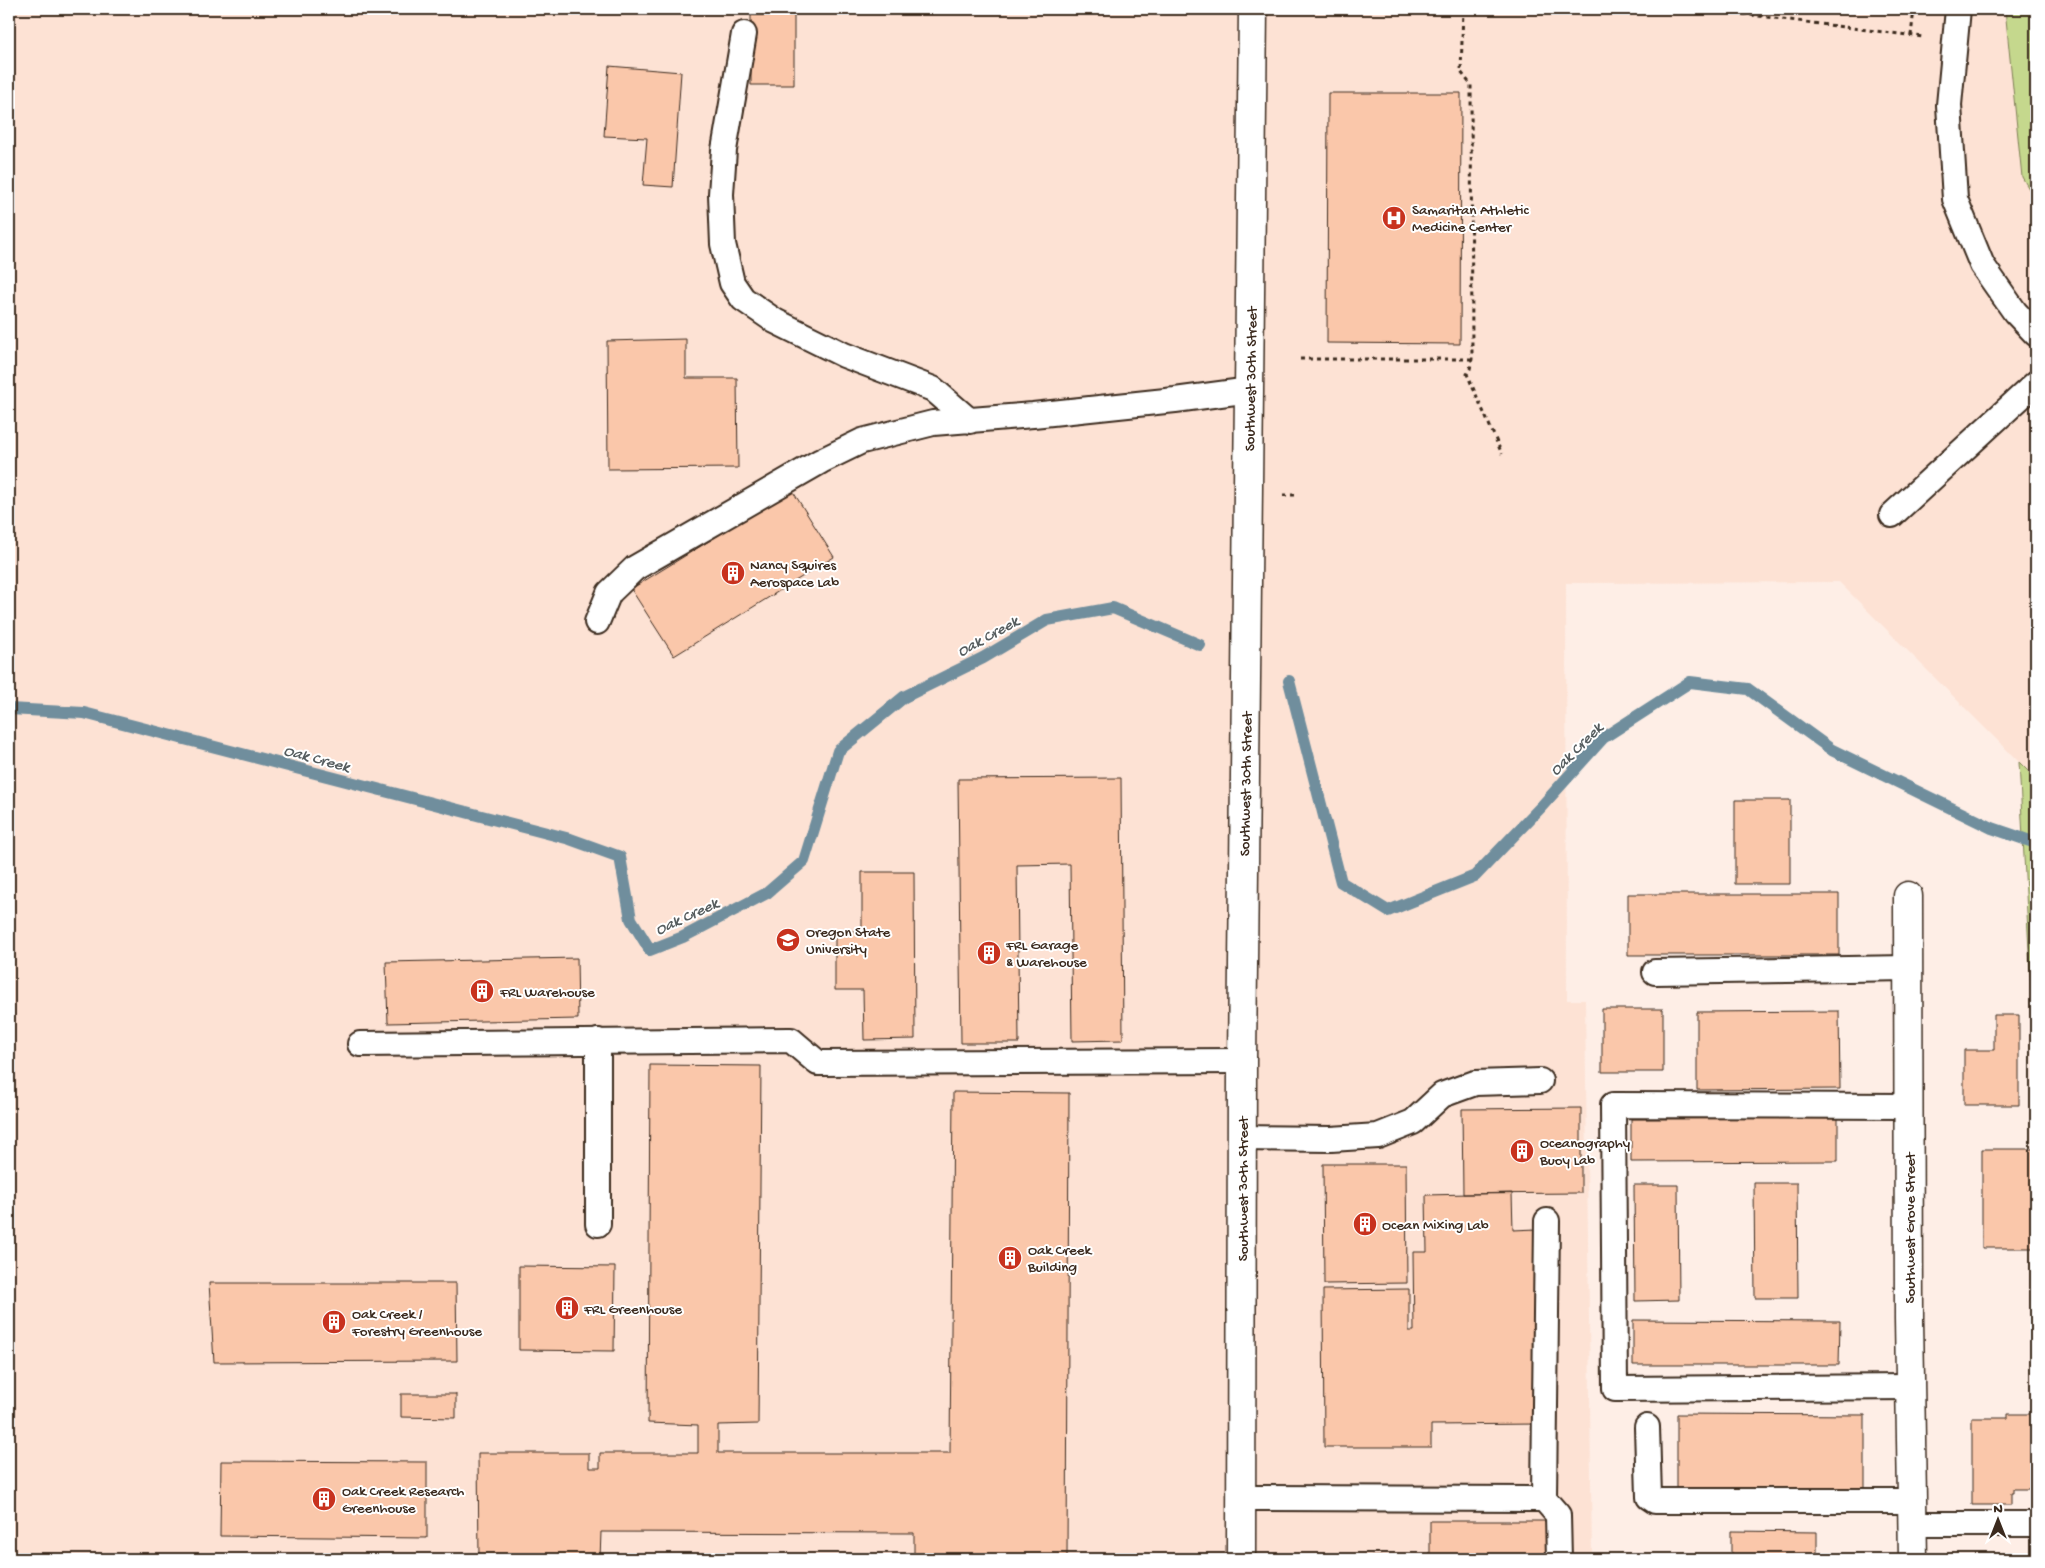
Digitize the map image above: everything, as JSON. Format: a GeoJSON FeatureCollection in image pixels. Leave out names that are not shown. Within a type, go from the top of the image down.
{"type":"FeatureCollection","features":[{"type":"Feature","properties":{"kind":"street","name":"Southwest 30th Street"},"geometry":{"type":"LineString","coordinates":[[1241,1559],[1242,1061],[1253,9]]}},
{"type":"Feature","properties":{"kind":"street","name":"Southwest Grove Street"},"geometry":{"type":"LineString","coordinates":[[1908,896],[1913,1559]]}},
{"type":"Feature","properties":{"kind":"lane"},"geometry":{"type":"LineString","coordinates":[[1958,9],[1949,105],[1955,198],[1982,265],[2015,312],[2036,334]]}},
{"type":"Feature","properties":{"kind":"lane"},"geometry":{"type":"LineString","coordinates":[[744,34],[724,150],[721,194],[723,244],[732,283],[743,299],[775,321],[844,355],[933,389],[970,421]]}},
{"type":"Feature","properties":{"kind":"lane"},"geometry":{"type":"LineString","coordinates":[[1892,515],[2036,383]]}},
{"type":"Feature","properties":{"kind":"lane"},"geometry":{"type":"LineString","coordinates":[[597,622],[609,593],[635,568],[821,461],[862,441],[933,423],[970,421],[1175,400],[1250,390]]}},
{"type":"Feature","properties":{"kind":"lane"},"geometry":{"type":"LineString","coordinates":[[1655,972],[1908,968]]}},
{"type":"Feature","properties":{"kind":"lane"},"geometry":{"type":"LineString","coordinates":[[360,1044],[791,1040],[818,1063],[1242,1061]]}},
{"type":"Feature","properties":{"kind":"lane"},"geometry":{"type":"LineString","coordinates":[[598,1041],[598,1224]]}},
{"type":"Feature","properties":{"kind":"lane"},"geometry":{"type":"LineString","coordinates":[[1242,1138],[1331,1139],[1378,1136],[1413,1122],[1442,1095],[1475,1083],[1540,1081]]}},
{"type":"Feature","properties":{"kind":"lane"},"geometry":{"type":"LineString","coordinates":[[1909,1106],[1613,1105],[1614,1379],[1615,1389],[1911,1387]]}},
{"type":"Feature","properties":{"kind":"lane"},"geometry":{"type":"LineString","coordinates":[[1547,1221],[1544,1500],[1558,1515],[1559,1559]]}},
{"type":"Feature","properties":{"kind":"lane"},"geometry":{"type":"LineString","coordinates":[[1647,1427],[1649,1497],[1655,1502],[1913,1513],[2036,1524]]}},
{"type":"Feature","properties":{"kind":"lane"},"geometry":{"type":"LineString","coordinates":[[1241,1498],[1544,1500]]}},
{"type":"Feature","properties":{"kind":"path"},"geometry":{"type":"LineString","coordinates":[[1463,9],[1461,72],[1471,85],[1472,359],[1467,374],[1502,454]]}},
{"type":"Feature","properties":{"kind":"path"},"geometry":{"type":"LineString","coordinates":[[1703,9],[1955,42]]}},
{"type":"Feature","properties":{"kind":"path"},"geometry":{"type":"LineString","coordinates":[[1911,36],[1914,9]]}},
{"type":"Feature","properties":{"kind":"path"},"geometry":{"type":"LineString","coordinates":[[1300,359],[1472,359]]}},
{"type":"Feature","properties":{"kind":"shaded area","name":"Oregon State University"},"geometry":{"type":"Polygon","coordinates":[[[9,9],[2036,9],[2036,779],[1839,582],[1566,583],[1567,1000],[1585,1000],[1592,1559],[9,1559],[9,9]]]}},
{"type":"Feature","properties":{"kind":"green space"},"geometry":{"type":"Polygon","coordinates":[[[2005,9],[2036,9],[2036,201],[2022,177],[2005,9]]]}},
{"type":"Feature","properties":{"kind":"green space"},"geometry":{"type":"Polygon","coordinates":[[[2019,762],[2036,779],[2036,989],[2031,989],[2019,762]]]}},
{"type":"Feature","properties":{"kind":"building"},"geometry":{"type":"Polygon","coordinates":[[[751,15],[794,15],[794,85],[751,85],[751,15]]]}},
{"type":"Feature","properties":{"kind":"building"},"geometry":{"type":"Polygon","coordinates":[[[609,66],[681,72],[673,187],[643,185],[647,138],[604,136],[609,66]]]}},
{"type":"Feature","properties":{"kind":"building","name":"Samaritan Athletic Medicine Center"},"geometry":{"type":"Polygon","coordinates":[[[1328,93],[1461,93],[1460,344],[1327,343],[1328,93]]]}},
{"type":"Feature","properties":{"kind":"building"},"geometry":{"type":"Polygon","coordinates":[[[686,339],[686,378],[737,378],[738,468],[608,469],[607,341],[686,339]]]}},
{"type":"Feature","properties":{"kind":"building","name":"Nancy Squires Aerospace Lab"},"geometry":{"type":"Polygon","coordinates":[[[792,490],[834,557],[674,656],[631,589],[792,490]]]}},
{"type":"Feature","properties":{"kind":"building","name":"FRL Garage & Warehouse"},"geometry":{"type":"Polygon","coordinates":[[[1121,778],[1123,1040],[1072,1041],[1070,864],[1017,865],[1019,1043],[961,1043],[958,779],[1121,778]]]}},
{"type":"Feature","properties":{"kind":"building"},"geometry":{"type":"Polygon","coordinates":[[[1735,800],[1790,800],[1790,884],[1735,884],[1735,800]]]}},
{"type":"Feature","properties":{"kind":"building"},"geometry":{"type":"Polygon","coordinates":[[[862,872],[914,872],[915,1039],[864,1040],[863,990],[835,990],[835,931],[862,931],[862,872]]]}},
{"type":"Feature","properties":{"kind":"building"},"geometry":{"type":"Polygon","coordinates":[[[1628,894],[1839,894],[1839,955],[1628,955],[1628,894]]]}},
{"type":"Feature","properties":{"kind":"building","name":"FRL Warehouse"},"geometry":{"type":"Polygon","coordinates":[[[577,958],[578,1019],[388,1023],[386,962],[577,958]]]}},
{"type":"Feature","properties":{"kind":"building"},"geometry":{"type":"Polygon","coordinates":[[[1602,1009],[1663,1009],[1663,1072],[1602,1072],[1602,1009]]]}},
{"type":"Feature","properties":{"kind":"building"},"geometry":{"type":"Polygon","coordinates":[[[1839,1011],[1840,1089],[1697,1090],[1697,1012],[1839,1011]]]}},
{"type":"Feature","properties":{"kind":"building"},"geometry":{"type":"Polygon","coordinates":[[[1994,1015],[2019,1015],[2019,1105],[1964,1105],[1964,1050],[1994,1050],[1994,1015]]]}},
{"type":"Feature","properties":{"kind":"building","name":"Oak Creek Building"},"geometry":{"type":"Polygon","coordinates":[[[650,1065],[761,1066],[758,1424],[718,1425],[718,1453],[950,1453],[953,1092],[1069,1093],[1067,1559],[914,1559],[914,1533],[601,1532],[600,1559],[479,1559],[478,1453],[589,1453],[589,1468],[600,1468],[600,1453],[698,1453],[698,1425],[648,1423],[650,1065]]]}},
{"type":"Feature","properties":{"kind":"building","name":"Oceanography Buoy Lab"},"geometry":{"type":"Polygon","coordinates":[[[1581,1108],[1581,1193],[1463,1194],[1462,1109],[1581,1108]]]}},
{"type":"Feature","properties":{"kind":"building"},"geometry":{"type":"Polygon","coordinates":[[[1838,1118],[1838,1161],[1631,1162],[1631,1119],[1838,1118]]]}},
{"type":"Feature","properties":{"kind":"building"},"geometry":{"type":"Polygon","coordinates":[[[1982,1149],[2036,1149],[2036,1248],[1982,1248],[1982,1149]]]}},
{"type":"Feature","properties":{"kind":"building","name":"Ocean Mixing Lab"},"geometry":{"type":"Polygon","coordinates":[[[1323,1164],[1406,1164],[1407,1283],[1324,1284],[1323,1164]]]}},
{"type":"Feature","properties":{"kind":"building"},"geometry":{"type":"Polygon","coordinates":[[[1754,1183],[1797,1183],[1798,1298],[1755,1298],[1754,1183]]]}},
{"type":"Feature","properties":{"kind":"building"},"geometry":{"type":"Polygon","coordinates":[[[1634,1185],[1678,1185],[1679,1300],[1635,1301],[1634,1185]]]}},
{"type":"Feature","properties":{"kind":"building"},"geometry":{"type":"Polygon","coordinates":[[[1512,1193],[1513,1230],[1537,1229],[1538,1424],[1431,1425],[1431,1447],[1324,1447],[1323,1290],[1409,1289],[1409,1331],[1414,1331],[1413,1252],[1427,1252],[1426,1195],[1512,1193]]]}},
{"type":"Feature","properties":{"kind":"building","name":"FRL Greenhouse"},"geometry":{"type":"Polygon","coordinates":[[[519,1266],[615,1267],[614,1351],[519,1350],[519,1266]]]}},
{"type":"Feature","properties":{"kind":"building","name":"Oak Creek / Forestry Greenhouse"},"geometry":{"type":"Polygon","coordinates":[[[209,1283],[456,1283],[457,1361],[214,1362],[209,1283]]]}},
{"type":"Feature","properties":{"kind":"building"},"geometry":{"type":"Polygon","coordinates":[[[1633,1320],[1840,1321],[1839,1365],[1633,1365],[1633,1320]]]}},
{"type":"Feature","properties":{"kind":"building"},"geometry":{"type":"Polygon","coordinates":[[[401,1394],[456,1394],[456,1418],[401,1417],[401,1394]]]}},
{"type":"Feature","properties":{"kind":"building"},"geometry":{"type":"Polygon","coordinates":[[[1677,1414],[1865,1415],[1865,1494],[1677,1494],[1677,1414]]]}},
{"type":"Feature","properties":{"kind":"building"},"geometry":{"type":"Polygon","coordinates":[[[2008,1414],[2036,1414],[2036,1501],[2035,1489],[2013,1489],[2011,1505],[1972,1505],[1972,1418],[2008,1418],[2008,1414]]]}},
{"type":"Feature","properties":{"kind":"building","name":"Oak Creek Research Greenhouse"},"geometry":{"type":"Polygon","coordinates":[[[221,1461],[427,1462],[427,1538],[220,1536],[221,1461]]]}},
{"type":"Feature","properties":{"kind":"building"},"geometry":{"type":"Polygon","coordinates":[[[1430,1521],[1550,1521],[1550,1559],[1430,1559],[1430,1521]]]}},
{"type":"Feature","properties":{"kind":"building"},"geometry":{"type":"Polygon","coordinates":[[[1731,1531],[1817,1532],[1817,1559],[1731,1559],[1731,1531]]]}},
{"type":"Feature","properties":{"kind":"building"},"geometry":{"type":"Polygon","coordinates":[[[1410,1556],[1410,1559],[1322,1559],[1322,1558],[1410,1556]]]}},
{"type":"Feature","properties":{"kind":"waterway","name":"Oak Creek"},"geometry":{"type":"LineString","coordinates":[[9,709],[84,713],[570,839],[620,857],[631,919],[650,950],[683,937],[767,893],[804,861],[838,751],[904,697],[983,658],[1047,620],[1113,608],[1200,645]]}},
{"type":"Feature","properties":{"kind":"waterway","name":"Oak Creek"},"geometry":{"type":"LineString","coordinates":[[1289,681],[1341,882],[1388,911],[1475,876],[1603,738],[1690,682],[1748,689],[1832,750],[1992,828],[2036,843]]}},
{"type":"Feature","properties":{"kind":"place","name":"Samaritan Athletic Medicine Center"},"geometry":{"type":"Point","coordinates":[1394,218]}},
{"type":"Feature","properties":{"kind":"place","name":"Nancy Squires Aerospace Lab"},"geometry":{"type":"Point","coordinates":[733,573]}},
{"type":"Feature","properties":{"kind":"place","name":"Oregon State University"},"geometry":{"type":"Point","coordinates":[788,940]}},
{"type":"Feature","properties":{"kind":"place","name":"FRL Garage & Warehouse"},"geometry":{"type":"Point","coordinates":[989,953]}},
{"type":"Feature","properties":{"kind":"place","name":"FRL Warehouse"},"geometry":{"type":"Point","coordinates":[482,991]}},
{"type":"Feature","properties":{"kind":"place","name":"Oceanography Buoy Lab"},"geometry":{"type":"Point","coordinates":[1522,1151]}},
{"type":"Feature","properties":{"kind":"place","name":"Ocean Mixing Lab"},"geometry":{"type":"Point","coordinates":[1365,1224]}},
{"type":"Feature","properties":{"kind":"place","name":"Oak Creek Building"},"geometry":{"type":"Point","coordinates":[1010,1258]}},
{"type":"Feature","properties":{"kind":"place","name":"FRL Greenhouse"},"geometry":{"type":"Point","coordinates":[567,1308]}},
{"type":"Feature","properties":{"kind":"place","name":"Oak Creek / Forestry Greenhouse"},"geometry":{"type":"Point","coordinates":[334,1322]}},
{"type":"Feature","properties":{"kind":"place","name":"Oak Creek Research Greenhouse"},"geometry":{"type":"Point","coordinates":[324,1499]}}]}
